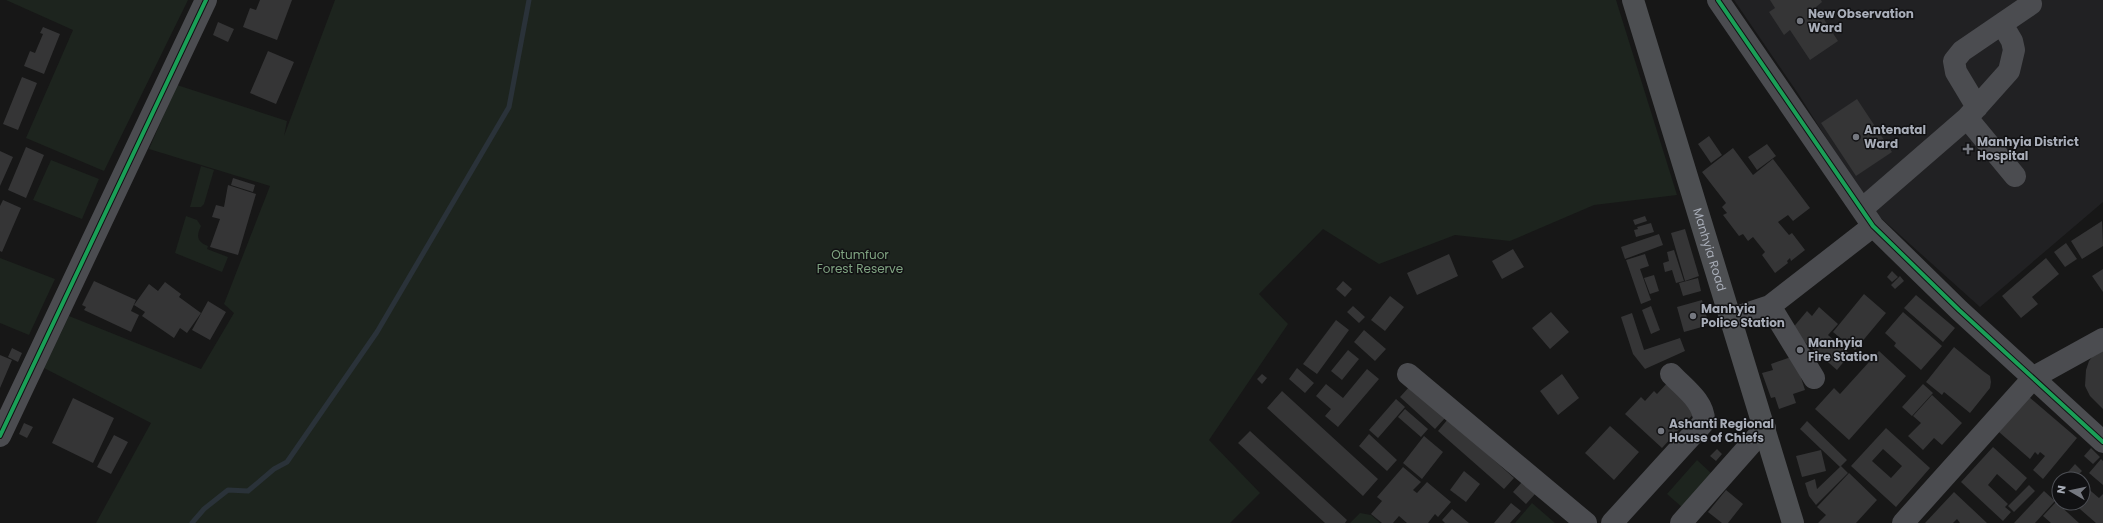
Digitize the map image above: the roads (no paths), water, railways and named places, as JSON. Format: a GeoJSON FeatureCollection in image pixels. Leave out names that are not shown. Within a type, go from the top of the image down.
{"type":"FeatureCollection","features":[{"type":"Feature","properties":{"kind":"main road","name":"Manhyia Road"},"geometry":{"type":"LineString","coordinates":[[1633,0],[1793,523]]}},
{"type":"Feature","properties":{"kind":"street"},"geometry":{"type":"LineString","coordinates":[[0,436],[206,0]]}},
{"type":"Feature","properties":{"kind":"street"},"geometry":{"type":"LineString","coordinates":[[1718,0],[1867,218],[1959,310],[2034,377],[2103,442]]}},
{"type":"Feature","properties":{"kind":"street"},"geometry":{"type":"LineString","coordinates":[[2015,176],[1972,112],[1956,72],[1954,61],[1962,51],[2030,4]]}},
{"type":"Feature","properties":{"kind":"street"},"geometry":{"type":"LineString","coordinates":[[1731,319],[1770,306],[1867,218],[1972,112],[2009,71],[2012,64],[2014,50],[2012,41],[2002,24]]}},
{"type":"Feature","properties":{"kind":"street"},"geometry":{"type":"LineString","coordinates":[[1770,306],[1814,378]]}},
{"type":"Feature","properties":{"kind":"street"},"geometry":{"type":"LineString","coordinates":[[1903,523],[2034,377],[2103,339]]}},
{"type":"Feature","properties":{"kind":"street"},"geometry":{"type":"LineString","coordinates":[[1408,374],[1586,523]]}},
{"type":"Feature","properties":{"kind":"street"},"geometry":{"type":"LineString","coordinates":[[1612,523],[1704,422],[1704,415],[1699,403],[1671,374]]}},
{"type":"Feature","properties":{"kind":"street"},"geometry":{"type":"LineString","coordinates":[[1681,523],[1765,428]]}},
{"type":"Feature","properties":{"kind":"waterway"},"geometry":{"type":"LineString","coordinates":[[192,523],[204,509],[228,490],[248,491],[274,469],[287,462],[377,332],[509,107],[529,0]]}},
{"type":"Feature","properties":{"kind":"place","name":"New Observation Ward"},"geometry":{"type":"Point","coordinates":[1800,21]}},
{"type":"Feature","properties":{"kind":"place","name":"Antenatal Ward"},"geometry":{"type":"Point","coordinates":[1856,137]}},
{"type":"Feature","properties":{"kind":"place","name":"Manhyia District Hospital"},"geometry":{"type":"Point","coordinates":[1968,149]}},
{"type":"Feature","properties":{"kind":"place","name":"Manhyia Police Station"},"geometry":{"type":"Point","coordinates":[1693,316]}},
{"type":"Feature","properties":{"kind":"place","name":"Manhyia Fire Station"},"geometry":{"type":"Point","coordinates":[1800,350]}},
{"type":"Feature","properties":{"kind":"place","name":"Ashanti Regional House of Chiefs"},"geometry":{"type":"Point","coordinates":[1661,431]}},
{"type":"Feature","properties":{"kind":"park label","name":"Otumfuor Forest Reserve"},"geometry":{"type":"Point","coordinates":[860,262]}}]}
